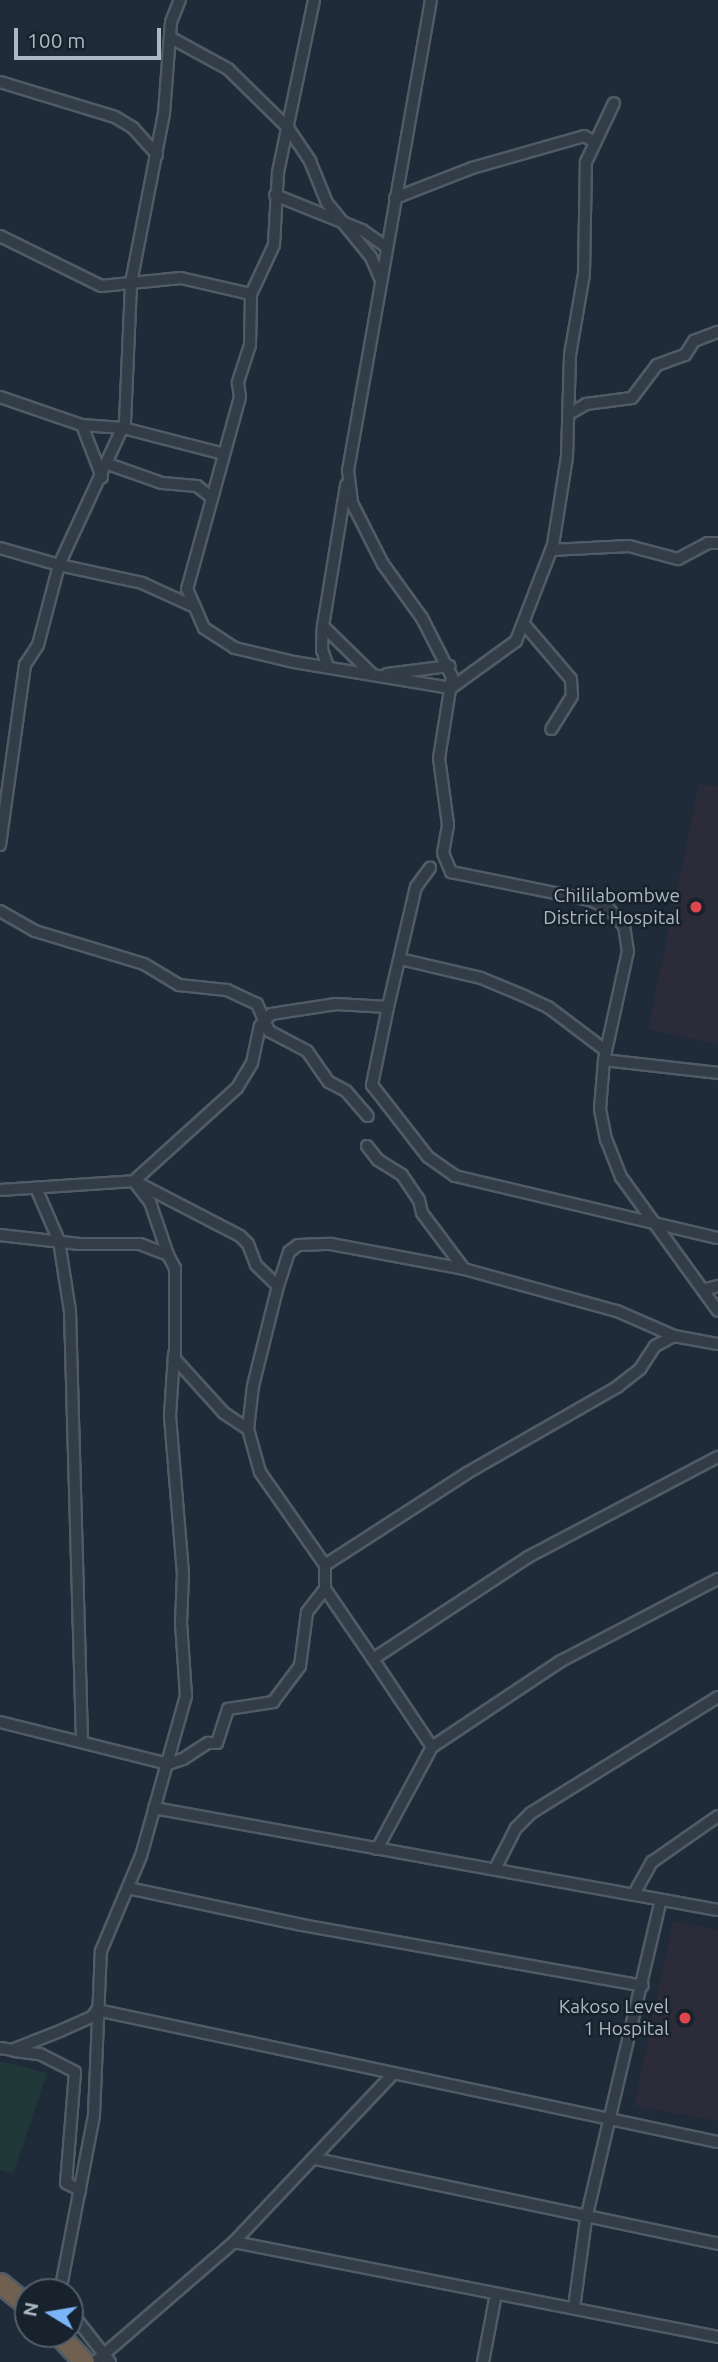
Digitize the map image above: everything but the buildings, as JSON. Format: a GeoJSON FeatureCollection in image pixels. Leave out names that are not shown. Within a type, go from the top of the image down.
{"type":"FeatureCollection","features":[{"type":"Feature","properties":{"kind":"highway"},"geometry":{"type":"LineString","coordinates":[[0,2283],[14,2294]]}},
{"type":"Feature","properties":{"kind":"highway"},"geometry":{"type":"LineString","coordinates":[[71,2348],[84,2362]]}},
{"type":"Feature","properties":{"kind":"street"},"geometry":{"type":"LineString","coordinates":[[0,845],[25,665],[38,645],[59,565],[123,428],[130,395],[131,283],[157,155],[173,39],[172,22],[180,0]]}},
{"type":"Feature","properties":{"kind":"street"},"geometry":{"type":"LineString","coordinates":[[302,0],[313,3],[275,195],[274,245],[251,293],[250,345],[187,589],[204,628],[219,641],[294,662],[451,688],[509,650],[524,624],[551,550],[567,457],[570,355],[584,274],[586,162],[593,141],[614,103]]}},
{"type":"Feature","properties":{"kind":"street"},"geometry":{"type":"LineString","coordinates":[[328,667],[322,650],[323,626],[380,278],[431,0]]}},
{"type":"Feature","properties":{"kind":"street"},"geometry":{"type":"LineString","coordinates":[[173,39],[228,69],[289,128],[310,161],[327,203],[371,257],[380,278]]}},
{"type":"Feature","properties":{"kind":"street"},"geometry":{"type":"LineString","coordinates":[[0,82],[115,117],[133,128],[157,155]]}},
{"type":"Feature","properties":{"kind":"street"},"geometry":{"type":"LineString","coordinates":[[395,198],[472,168],[584,136],[593,141]]}},
{"type":"Feature","properties":{"kind":"street"},"geometry":{"type":"LineString","coordinates":[[275,195],[346,226],[362,230],[386,247]]}},
{"type":"Feature","properties":{"kind":"street"},"geometry":{"type":"LineString","coordinates":[[0,236],[101,286],[181,278],[251,293]]}},
{"type":"Feature","properties":{"kind":"street"},"geometry":{"type":"LineString","coordinates":[[569,414],[586,404],[632,398],[656,365],[685,355],[694,341],[718,332]]}},
{"type":"Feature","properties":{"kind":"street"},"geometry":{"type":"LineString","coordinates":[[0,397],[82,425],[123,428],[210,446],[224,454]]}},
{"type":"Feature","properties":{"kind":"street"},"geometry":{"type":"LineString","coordinates":[[82,425],[102,477]]}},
{"type":"Feature","properties":{"kind":"street"},"geometry":{"type":"LineString","coordinates":[[108,464],[162,483],[197,486],[211,497]]}},
{"type":"Feature","properties":{"kind":"street"},"geometry":{"type":"LineString","coordinates":[[348,470],[352,503],[365,533],[449,666],[451,688],[439,758],[447,825],[443,853],[451,872],[590,900],[608,908],[624,926],[628,951],[604,1055],[600,1109],[606,1139],[621,1177],[718,1311]]}},
{"type":"Feature","properties":{"kind":"street"},"geometry":{"type":"LineString","coordinates":[[551,550],[629,547],[678,558],[708,542],[718,543]]}},
{"type":"Feature","properties":{"kind":"street"},"geometry":{"type":"LineString","coordinates":[[0,548],[59,565],[142,583],[195,607]]}},
{"type":"Feature","properties":{"kind":"street"},"geometry":{"type":"LineString","coordinates":[[524,624],[571,679],[572,696],[551,729]]}},
{"type":"Feature","properties":{"kind":"street"},"geometry":{"type":"LineString","coordinates":[[323,626],[374,675]]}},
{"type":"Feature","properties":{"kind":"street"},"geometry":{"type":"LineString","coordinates":[[374,675],[449,666]]}},
{"type":"Feature","properties":{"kind":"street"},"geometry":{"type":"LineString","coordinates":[[430,868],[416,887],[372,1085],[428,1157],[455,1176],[718,1238]]}},
{"type":"Feature","properties":{"kind":"street"},"geometry":{"type":"LineString","coordinates":[[0,911],[35,931],[144,964],[178,985],[228,990],[257,1004],[269,1031],[307,1051],[329,1082],[346,1091],[368,1116]]}},
{"type":"Feature","properties":{"kind":"street"},"geometry":{"type":"LineString","coordinates":[[400,959],[481,978],[548,1007],[604,1055],[718,1073]]}},
{"type":"Feature","properties":{"kind":"street"},"geometry":{"type":"LineString","coordinates":[[134,1181],[237,1088],[252,1063],[265,1020],[271,1014],[321,1005],[388,1007]]}},
{"type":"Feature","properties":{"kind":"street"},"geometry":{"type":"LineString","coordinates":[[367,1146],[378,1160],[402,1175],[422,1213],[464,1269]]}},
{"type":"Feature","properties":{"kind":"street"},"geometry":{"type":"LineString","coordinates":[[63,2278],[98,2073],[97,2010],[101,1951],[128,1888],[184,1713],[187,1675],[170,1416],[175,1268],[150,1202],[134,1181]]}},
{"type":"Feature","properties":{"kind":"street"},"geometry":{"type":"LineString","coordinates":[[0,1190],[134,1181],[240,1236],[248,1244],[256,1265],[278,1286]]}},
{"type":"Feature","properties":{"kind":"street"},"geometry":{"type":"LineString","coordinates":[[36,1188],[59,1241],[70,1311],[82,1741]]}},
{"type":"Feature","properties":{"kind":"street"},"geometry":{"type":"LineString","coordinates":[[0,1235],[59,1241],[140,1244],[168,1255]]}},
{"type":"Feature","properties":{"kind":"street"},"geometry":{"type":"LineString","coordinates":[[432,1746],[325,1589],[325,1565],[260,1472],[248,1429],[253,1386],[289,1252],[311,1242],[464,1269],[617,1311],[674,1336],[718,1344]]}},
{"type":"Feature","properties":{"kind":"street"},"geometry":{"type":"LineString","coordinates":[[703,1290],[718,1286]]}},
{"type":"Feature","properties":{"kind":"street"},"geometry":{"type":"LineString","coordinates":[[325,1565],[467,1473],[617,1387],[640,1369],[655,1346],[674,1336]]}},
{"type":"Feature","properties":{"kind":"street"},"geometry":{"type":"LineString","coordinates":[[174,1354],[216,1404],[248,1429]]}},
{"type":"Feature","properties":{"kind":"street"},"geometry":{"type":"LineString","coordinates":[[373,1659],[540,1550],[718,1457]]}},
{"type":"Feature","properties":{"kind":"street"},"geometry":{"type":"LineString","coordinates":[[377,1849],[432,1746],[608,1634],[718,1578]]}},
{"type":"Feature","properties":{"kind":"street"},"geometry":{"type":"LineString","coordinates":[[0,1722],[168,1764],[208,1743],[217,1744],[228,1709],[272,1702],[300,1666],[307,1612],[325,1589]]}},
{"type":"Feature","properties":{"kind":"street"},"geometry":{"type":"LineString","coordinates":[[496,1867],[516,1828],[531,1813],[718,1697]]}},
{"type":"Feature","properties":{"kind":"street"},"geometry":{"type":"LineString","coordinates":[[154,1808],[377,1849],[496,1867],[718,1910]]}},
{"type":"Feature","properties":{"kind":"street"},"geometry":{"type":"LineString","coordinates":[[634,1894],[652,1862],[718,1816]]}},
{"type":"Feature","properties":{"kind":"street"},"geometry":{"type":"LineString","coordinates":[[128,1888],[302,1925],[643,1986]]}},
{"type":"Feature","properties":{"kind":"street"},"geometry":{"type":"LineString","coordinates":[[574,2308],[586,2219],[662,1900]]}},
{"type":"Feature","properties":{"kind":"street"},"geometry":{"type":"LineString","coordinates":[[12,2050],[92,2017],[97,2010]]}},
{"type":"Feature","properties":{"kind":"street"},"geometry":{"type":"LineString","coordinates":[[97,2010],[391,2076],[718,2142]]}},
{"type":"Feature","properties":{"kind":"street"},"geometry":{"type":"LineString","coordinates":[[0,2048],[40,2054],[75,2072],[66,2183],[80,2190]]}},
{"type":"Feature","properties":{"kind":"street"},"geometry":{"type":"LineString","coordinates":[[95,2362],[108,2357],[234,2242],[316,2159],[391,2076]]}},
{"type":"Feature","properties":{"kind":"street"},"geometry":{"type":"LineString","coordinates":[[316,2159],[586,2219],[718,2244]]}},
{"type":"Feature","properties":{"kind":"street"},"geometry":{"type":"LineString","coordinates":[[234,2242],[718,2337]]}},
{"type":"Feature","properties":{"kind":"street"},"geometry":{"type":"LineString","coordinates":[[483,2362],[496,2294]]}},
{"type":"Feature","properties":{"kind":"street"},"geometry":{"type":"LineString","coordinates":[[84,2328],[108,2357]]}},
{"type":"Feature","properties":{"kind":"shaded area","name":"Chililabombwe District Hospital"},"geometry":{"type":"Polygon","coordinates":[[[699,784],[718,786],[718,1045],[648,1029],[699,784]]]}},
{"type":"Feature","properties":{"kind":"shaded area","name":"Kakoso Level 1 Hospital"},"geometry":{"type":"Polygon","coordinates":[[[673,1921],[718,1930],[718,2121],[634,2106],[673,1921]]]}},
{"type":"Feature","properties":{"kind":"green space"},"geometry":{"type":"Polygon","coordinates":[[[0,2061],[47,2073],[13,2174],[0,2170],[0,2061]]]}},
{"type":"Feature","properties":{"kind":"place","name":"Chililabombwe District Hospital"},"geometry":{"type":"Point","coordinates":[696,907]}},
{"type":"Feature","properties":{"kind":"place","name":"Kakoso Level 1 Hospital"},"geometry":{"type":"Point","coordinates":[685,2018]}}]}
